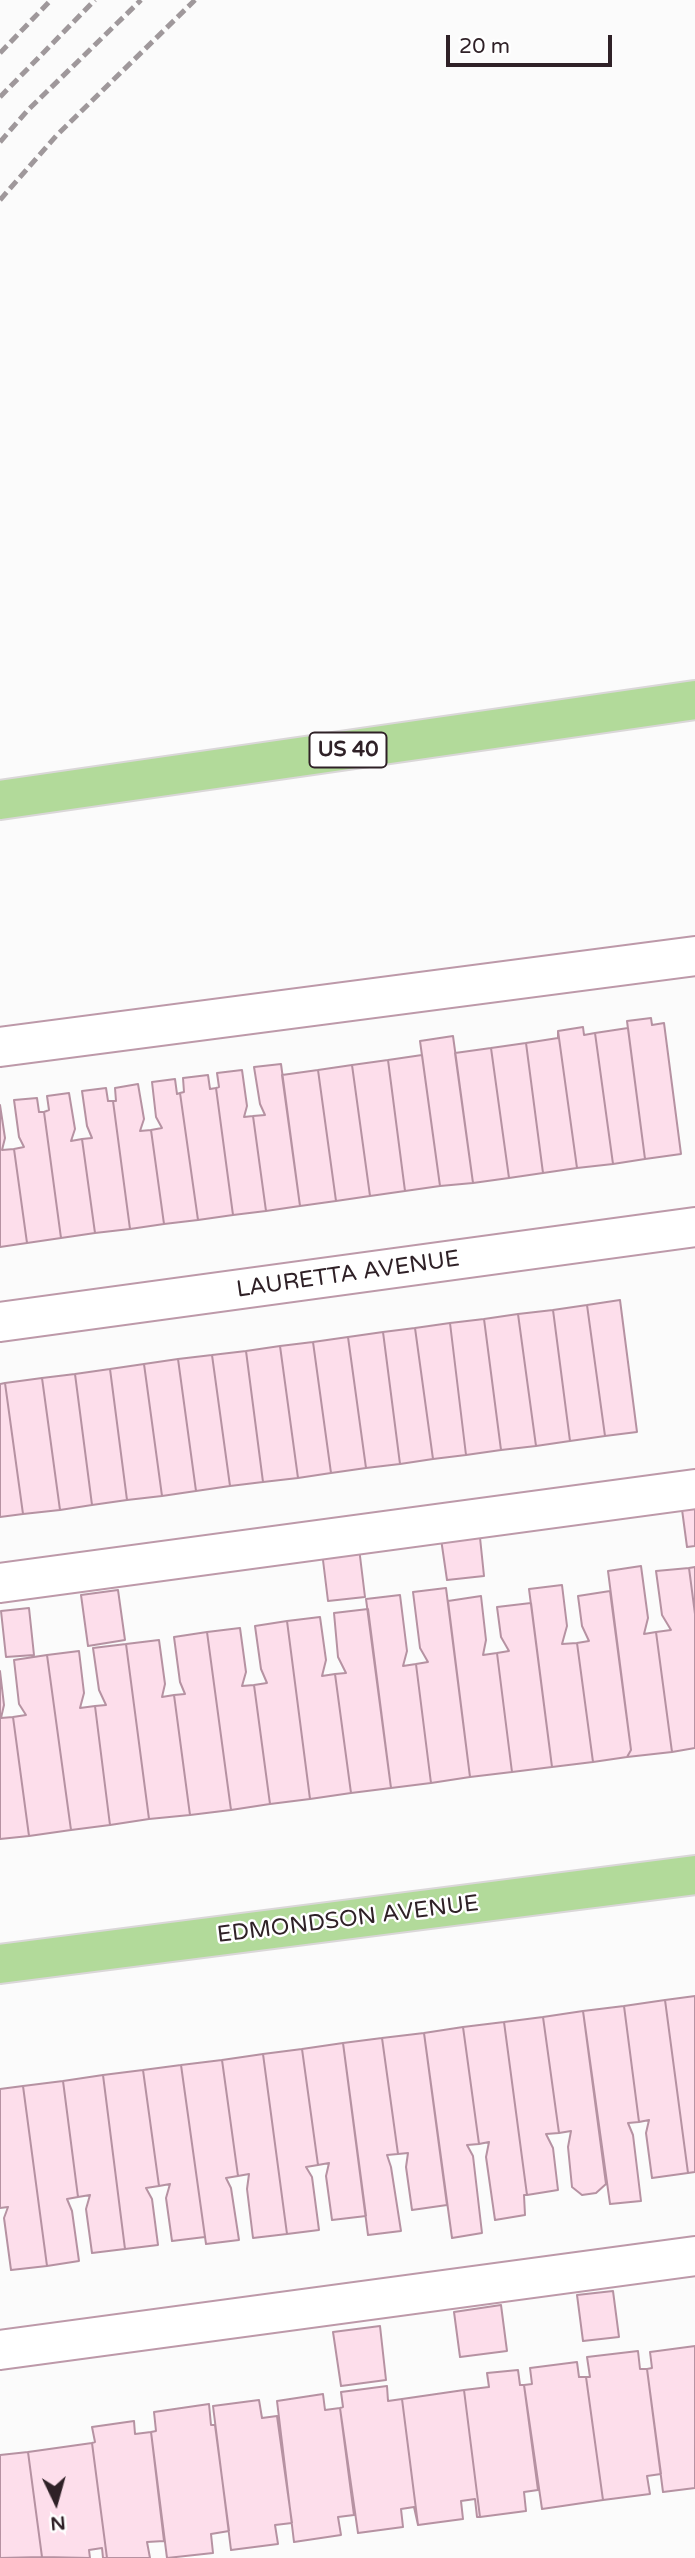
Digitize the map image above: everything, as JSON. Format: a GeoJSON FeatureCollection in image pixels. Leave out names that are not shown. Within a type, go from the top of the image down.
{"type":"FeatureCollection","features":[{"type":"Feature","properties":{"kind":"main road","name":"US 40"},"geometry":{"type":"LineString","coordinates":[[0,800],[695,700]]}},
{"type":"Feature","properties":{"kind":"main road","name":"EDMONDSON AVENUE"},"geometry":{"type":"LineString","coordinates":[[0,1964],[695,1875]]}},
{"type":"Feature","properties":{"kind":"street"},"geometry":{"type":"LineString","coordinates":[[0,1047],[695,956]]}},
{"type":"Feature","properties":{"kind":"street","name":"LAURETTA AVENUE"},"geometry":{"type":"LineString","coordinates":[[0,1322],[695,1227]]}},
{"type":"Feature","properties":{"kind":"street"},"geometry":{"type":"LineString","coordinates":[[0,1583],[695,1489]]}},
{"type":"Feature","properties":{"kind":"street"},"geometry":{"type":"LineString","coordinates":[[0,2350],[695,2256]]}},
{"type":"Feature","properties":{"kind":"building"},"geometry":{"type":"Polygon","coordinates":[[[651,1018],[652,1025],[664,1023],[681,1154],[645,1159],[627,1021],[651,1018]]]}},
{"type":"Feature","properties":{"kind":"building"},"geometry":{"type":"Polygon","coordinates":[[[583,1027],[584,1035],[595,1033],[613,1164],[577,1168],[558,1031],[583,1027]]]}},
{"type":"Feature","properties":{"kind":"building"},"geometry":{"type":"Polygon","coordinates":[[[628,1028],[645,1159],[613,1164],[595,1033],[628,1028]]]}},
{"type":"Feature","properties":{"kind":"building"},"geometry":{"type":"Polygon","coordinates":[[[558,1031],[577,1168],[543,1173],[526,1043],[558,1038],[558,1031]]]}},
{"type":"Feature","properties":{"kind":"building"},"geometry":{"type":"Polygon","coordinates":[[[453,1036],[473,1183],[440,1186],[420,1041],[453,1036]]]}},
{"type":"Feature","properties":{"kind":"building"},"geometry":{"type":"Polygon","coordinates":[[[526,1043],[543,1173],[509,1178],[491,1048],[526,1043]]]}},
{"type":"Feature","properties":{"kind":"building"},"geometry":{"type":"Polygon","coordinates":[[[491,1048],[509,1178],[473,1183],[455,1053],[491,1048]]]}},
{"type":"Feature","properties":{"kind":"building"},"geometry":{"type":"Polygon","coordinates":[[[422,1055],[440,1186],[405,1191],[388,1060],[422,1055]]]}},
{"type":"Feature","properties":{"kind":"building"},"geometry":{"type":"Polygon","coordinates":[[[388,1060],[405,1191],[370,1196],[352,1065],[388,1060]]]}},
{"type":"Feature","properties":{"kind":"building"},"geometry":{"type":"Polygon","coordinates":[[[281,1064],[300,1206],[266,1211],[253,1116],[265,1115],[260,1104],[254,1067],[281,1064]]]}},
{"type":"Feature","properties":{"kind":"building"},"geometry":{"type":"Polygon","coordinates":[[[352,1065],[370,1196],[336,1201],[318,1070],[352,1065]]]}},
{"type":"Feature","properties":{"kind":"building"},"geometry":{"type":"Polygon","coordinates":[[[242,1070],[247,1106],[244,1117],[253,1116],[266,1211],[233,1215],[216,1088],[219,1087],[217,1073],[242,1070]]]}},
{"type":"Feature","properties":{"kind":"building"},"geometry":{"type":"Polygon","coordinates":[[[318,1070],[336,1201],[300,1206],[282,1075],[318,1070]]]}},
{"type":"Feature","properties":{"kind":"building"},"geometry":{"type":"Polygon","coordinates":[[[208,1075],[210,1089],[216,1088],[233,1215],[198,1220],[180,1093],[184,1092],[183,1078],[208,1075]]]}},
{"type":"Feature","properties":{"kind":"building"},"geometry":{"type":"Polygon","coordinates":[[[175,1079],[177,1094],[180,1093],[198,1220],[164,1224],[151,1130],[162,1128],[156,1117],[152,1082],[175,1079]]]}},
{"type":"Feature","properties":{"kind":"building"},"geometry":{"type":"Polygon","coordinates":[[[138,1084],[144,1119],[140,1131],[151,1130],[164,1224],[130,1229],[113,1101],[116,1101],[115,1088],[138,1084]]]}},
{"type":"Feature","properties":{"kind":"building"},"geometry":{"type":"Polygon","coordinates":[[[106,1088],[108,1101],[113,1101],[130,1229],[95,1233],[82,1139],[92,1138],[87,1126],[82,1091],[106,1088]]]}},
{"type":"Feature","properties":{"kind":"building"},"geometry":{"type":"Polygon","coordinates":[[[69,1093],[75,1129],[71,1141],[82,1139],[95,1233],[61,1238],[44,1112],[49,1110],[47,1096],[69,1093]]]}},
{"type":"Feature","properties":{"kind":"building"},"geometry":{"type":"Polygon","coordinates":[[[37,1098],[39,1112],[44,1112],[61,1238],[27,1243],[14,1149],[24,1147],[19,1137],[14,1100],[37,1098]]]}},
{"type":"Feature","properties":{"kind":"building"},"geometry":{"type":"Polygon","coordinates":[[[0,1105],[5,1138],[2,1150],[14,1149],[27,1243],[0,1247],[0,1105]]]}},
{"type":"Feature","properties":{"kind":"building"},"geometry":{"type":"Polygon","coordinates":[[[620,1300],[637,1432],[605,1436],[587,1305],[620,1300]]]}},
{"type":"Feature","properties":{"kind":"building"},"geometry":{"type":"Polygon","coordinates":[[[587,1305],[605,1436],[570,1441],[553,1310],[587,1305]]]}},
{"type":"Feature","properties":{"kind":"building"},"geometry":{"type":"Polygon","coordinates":[[[553,1310],[570,1441],[536,1446],[518,1314],[553,1310]]]}},
{"type":"Feature","properties":{"kind":"building"},"geometry":{"type":"Polygon","coordinates":[[[518,1314],[536,1446],[501,1450],[484,1319],[518,1314]]]}},
{"type":"Feature","properties":{"kind":"building"},"geometry":{"type":"Polygon","coordinates":[[[484,1319],[501,1450],[466,1455],[450,1323],[484,1319]]]}},
{"type":"Feature","properties":{"kind":"building"},"geometry":{"type":"Polygon","coordinates":[[[450,1323],[466,1455],[433,1459],[415,1328],[450,1323]]]}},
{"type":"Feature","properties":{"kind":"building"},"geometry":{"type":"Polygon","coordinates":[[[415,1328],[433,1459],[400,1464],[383,1332],[415,1328]]]}},
{"type":"Feature","properties":{"kind":"building"},"geometry":{"type":"Polygon","coordinates":[[[383,1332],[400,1464],[366,1468],[348,1337],[383,1332]]]}},
{"type":"Feature","properties":{"kind":"building"},"geometry":{"type":"Polygon","coordinates":[[[348,1337],[366,1468],[331,1473],[313,1342],[348,1337]]]}},
{"type":"Feature","properties":{"kind":"building"},"geometry":{"type":"Polygon","coordinates":[[[313,1342],[331,1473],[298,1478],[280,1346],[313,1342]]]}},
{"type":"Feature","properties":{"kind":"building"},"geometry":{"type":"Polygon","coordinates":[[[280,1346],[298,1478],[263,1482],[246,1351],[280,1346]]]}},
{"type":"Feature","properties":{"kind":"building"},"geometry":{"type":"Polygon","coordinates":[[[246,1351],[263,1482],[230,1486],[212,1355],[246,1351]]]}},
{"type":"Feature","properties":{"kind":"building"},"geometry":{"type":"Polygon","coordinates":[[[212,1355],[230,1486],[196,1491],[178,1359],[212,1355]]]}},
{"type":"Feature","properties":{"kind":"building"},"geometry":{"type":"Polygon","coordinates":[[[178,1359],[196,1491],[162,1496],[144,1364],[178,1359]]]}},
{"type":"Feature","properties":{"kind":"building"},"geometry":{"type":"Polygon","coordinates":[[[144,1364],[162,1496],[127,1500],[110,1369],[144,1364]]]}},
{"type":"Feature","properties":{"kind":"building"},"geometry":{"type":"Polygon","coordinates":[[[110,1369],[127,1500],[92,1505],[75,1374],[110,1369]]]}},
{"type":"Feature","properties":{"kind":"building"},"geometry":{"type":"Polygon","coordinates":[[[75,1374],[92,1505],[60,1510],[42,1378],[75,1374]]]}},
{"type":"Feature","properties":{"kind":"building"},"geometry":{"type":"Polygon","coordinates":[[[42,1378],[60,1510],[23,1514],[5,1383],[42,1378]]]}},
{"type":"Feature","properties":{"kind":"building"},"geometry":{"type":"Polygon","coordinates":[[[5,1383],[23,1514],[0,1517],[0,1384],[5,1383]]]}},
{"type":"Feature","properties":{"kind":"building"},"geometry":{"type":"Polygon","coordinates":[[[695,1500],[695,1546],[687,1547],[681,1502],[695,1500]]]}},
{"type":"Feature","properties":{"kind":"building"},"geometry":{"type":"Polygon","coordinates":[[[479,1528],[484,1576],[447,1580],[440,1532],[479,1528]]]}},
{"type":"Feature","properties":{"kind":"building"},"geometry":{"type":"Polygon","coordinates":[[[359,1548],[365,1597],[328,1601],[322,1552],[359,1548]]]}},
{"type":"Feature","properties":{"kind":"building"},"geometry":{"type":"Polygon","coordinates":[[[641,1566],[648,1618],[644,1634],[656,1632],[672,1752],[627,1757],[631,1750],[608,1571],[641,1566]]]}},
{"type":"Feature","properties":{"kind":"building"},"geometry":{"type":"Polygon","coordinates":[[[695,1567],[695,1614],[689,1568],[695,1567]]]}},
{"type":"Feature","properties":{"kind":"building"},"geometry":{"type":"Polygon","coordinates":[[[689,1568],[695,1614],[695,1748],[672,1752],[656,1632],[671,1630],[662,1615],[656,1571],[689,1568]]]}},
{"type":"Feature","properties":{"kind":"building"},"geometry":{"type":"Polygon","coordinates":[[[562,1585],[567,1626],[562,1644],[577,1643],[593,1762],[552,1767],[529,1589],[562,1585]]]}},
{"type":"Feature","properties":{"kind":"building"},"geometry":{"type":"Polygon","coordinates":[[[446,1588],[470,1777],[431,1783],[416,1664],[428,1662],[420,1648],[413,1592],[446,1588]]]}},
{"type":"Feature","properties":{"kind":"building"},"geometry":{"type":"Polygon","coordinates":[[[118,1590],[125,1640],[88,1646],[81,1595],[118,1590]]]}},
{"type":"Feature","properties":{"kind":"building"},"geometry":{"type":"Polygon","coordinates":[[[610,1591],[631,1750],[627,1757],[593,1762],[577,1643],[589,1641],[582,1626],[578,1596],[610,1591]]]}},
{"type":"Feature","properties":{"kind":"building"},"geometry":{"type":"Polygon","coordinates":[[[400,1595],[407,1651],[403,1666],[416,1664],[431,1783],[391,1788],[366,1599],[400,1595]]]}},
{"type":"Feature","properties":{"kind":"building"},"geometry":{"type":"Polygon","coordinates":[[[481,1596],[486,1640],[483,1655],[497,1653],[512,1772],[470,1777],[448,1601],[481,1596]]]}},
{"type":"Feature","properties":{"kind":"building"},"geometry":{"type":"Polygon","coordinates":[[[531,1603],[552,1767],[512,1772],[497,1653],[509,1651],[501,1637],[497,1607],[531,1603]]]}},
{"type":"Feature","properties":{"kind":"building"},"geometry":{"type":"Polygon","coordinates":[[[29,1608],[34,1655],[6,1657],[1,1611],[29,1608]]]}},
{"type":"Feature","properties":{"kind":"building"},"geometry":{"type":"Polygon","coordinates":[[[368,1609],[391,1788],[351,1793],[335,1674],[346,1673],[338,1657],[334,1613],[368,1609]]]}},
{"type":"Feature","properties":{"kind":"building"},"geometry":{"type":"Polygon","coordinates":[[[320,1617],[326,1660],[322,1676],[335,1674],[351,1793],[310,1799],[287,1621],[320,1617]]]}},
{"type":"Feature","properties":{"kind":"building"},"geometry":{"type":"Polygon","coordinates":[[[287,1621],[310,1799],[270,1804],[254,1685],[267,1683],[261,1669],[255,1626],[287,1621]]]}},
{"type":"Feature","properties":{"kind":"building"},"geometry":{"type":"Polygon","coordinates":[[[240,1628],[246,1672],[242,1686],[254,1685],[270,1804],[231,1810],[207,1632],[240,1628]]]}},
{"type":"Feature","properties":{"kind":"building"},"geometry":{"type":"Polygon","coordinates":[[[207,1632],[231,1810],[190,1815],[174,1695],[185,1694],[180,1682],[174,1637],[207,1632]]]}},
{"type":"Feature","properties":{"kind":"building"},"geometry":{"type":"Polygon","coordinates":[[[159,1640],[165,1684],[162,1697],[174,1695],[190,1815],[149,1819],[126,1644],[159,1640]]]}},
{"type":"Feature","properties":{"kind":"building"},"geometry":{"type":"Polygon","coordinates":[[[126,1644],[149,1819],[110,1825],[95,1706],[106,1705],[99,1690],[93,1648],[126,1644]]]}},
{"type":"Feature","properties":{"kind":"building"},"geometry":{"type":"Polygon","coordinates":[[[79,1651],[84,1693],[80,1708],[95,1706],[110,1825],[71,1830],[47,1655],[79,1651]]]}},
{"type":"Feature","properties":{"kind":"building"},"geometry":{"type":"Polygon","coordinates":[[[47,1655],[71,1830],[29,1836],[13,1717],[26,1715],[19,1704],[14,1660],[47,1655]]]}},
{"type":"Feature","properties":{"kind":"building"},"geometry":{"type":"Polygon","coordinates":[[[0,1671],[4,1705],[1,1718],[13,1717],[29,1836],[0,1839],[0,1671]]]}},
{"type":"Feature","properties":{"kind":"building"},"geometry":{"type":"Polygon","coordinates":[[[695,1996],[695,2172],[688,2173],[665,2000],[695,1996]]]}},
{"type":"Feature","properties":{"kind":"building"},"geometry":{"type":"Polygon","coordinates":[[[665,2000],[688,2173],[652,2178],[646,2133],[649,2120],[639,2122],[624,2006],[665,2000]]]}},
{"type":"Feature","properties":{"kind":"building"},"geometry":{"type":"Polygon","coordinates":[[[624,2006],[639,2122],[628,2123],[633,2135],[641,2201],[610,2204],[583,2011],[624,2006]]]}},
{"type":"Feature","properties":{"kind":"building"},"geometry":{"type":"Polygon","coordinates":[[[583,2011],[606,2184],[596,2193],[582,2195],[572,2187],[568,2147],[571,2131],[559,2133],[543,2017],[583,2011]]]}},
{"type":"Feature","properties":{"kind":"building"},"geometry":{"type":"Polygon","coordinates":[[[543,2017],[559,2133],[546,2134],[553,2148],[558,2190],[527,2195],[504,2022],[543,2017]]]}},
{"type":"Feature","properties":{"kind":"building"},"geometry":{"type":"Polygon","coordinates":[[[504,2022],[527,2195],[524,2195],[525,2215],[495,2220],[486,2157],[489,2142],[479,2144],[463,2027],[504,2022]]]}},
{"type":"Feature","properties":{"kind":"building"},"geometry":{"type":"Polygon","coordinates":[[[463,2027],[479,2144],[467,2145],[473,2156],[482,2233],[452,2238],[424,2033],[463,2027]]]}},
{"type":"Feature","properties":{"kind":"building"},"geometry":{"type":"Polygon","coordinates":[[[424,2033],[447,2205],[412,2210],[406,2167],[408,2153],[398,2154],[382,2038],[424,2033]]]}},
{"type":"Feature","properties":{"kind":"building"},"geometry":{"type":"Polygon","coordinates":[[[382,2038],[398,2154],[387,2155],[401,2231],[368,2235],[343,2043],[382,2038]]]}},
{"type":"Feature","properties":{"kind":"building"},"geometry":{"type":"Polygon","coordinates":[[[343,2043],[366,2216],[332,2220],[326,2176],[329,2163],[318,2165],[302,2049],[343,2043]]]}},
{"type":"Feature","properties":{"kind":"building"},"geometry":{"type":"Polygon","coordinates":[[[302,2049],[318,2165],[306,2167],[312,2177],[319,2230],[287,2234],[263,2054],[302,2049]]]}},
{"type":"Feature","properties":{"kind":"building"},"geometry":{"type":"Polygon","coordinates":[[[263,2054],[287,2234],[253,2238],[247,2189],[249,2174],[238,2176],[222,2060],[263,2054]]]}},
{"type":"Feature","properties":{"kind":"building"},"geometry":{"type":"Polygon","coordinates":[[[222,2060],[238,2176],[226,2178],[231,2188],[239,2240],[206,2244],[181,2065],[222,2060]]]}},
{"type":"Feature","properties":{"kind":"building"},"geometry":{"type":"Polygon","coordinates":[[[181,2065],[205,2237],[172,2241],[166,2198],[170,2184],[159,2186],[143,2070],[181,2065]]]}},
{"type":"Feature","properties":{"kind":"building"},"geometry":{"type":"Polygon","coordinates":[[[143,2070],[159,2186],[146,2188],[152,2199],[158,2245],[125,2249],[103,2075],[143,2070]]]}},
{"type":"Feature","properties":{"kind":"building"},"geometry":{"type":"Polygon","coordinates":[[[103,2075],[125,2249],[92,2253],[86,2209],[90,2195],[78,2197],[63,2081],[103,2075]]]}},
{"type":"Feature","properties":{"kind":"building"},"geometry":{"type":"Polygon","coordinates":[[[63,2081],[78,2197],[67,2199],[72,2211],[79,2261],[47,2266],[23,2086],[63,2081]]]}},
{"type":"Feature","properties":{"kind":"building"},"geometry":{"type":"Polygon","coordinates":[[[23,2086],[47,2266],[11,2270],[4,2218],[8,2207],[0,2208],[0,2089],[23,2086]]]}},
{"type":"Feature","properties":{"kind":"building"},"geometry":{"type":"Polygon","coordinates":[[[613,2291],[619,2337],[583,2341],[577,2295],[613,2291]]]}},
{"type":"Feature","properties":{"kind":"building"},"geometry":{"type":"Polygon","coordinates":[[[501,2305],[507,2351],[460,2357],[454,2312],[501,2305]]]}},
{"type":"Feature","properties":{"kind":"building"},"geometry":{"type":"Polygon","coordinates":[[[380,2326],[386,2380],[341,2386],[333,2332],[380,2326]]]}},
{"type":"Feature","properties":{"kind":"building"},"geometry":{"type":"Polygon","coordinates":[[[695,2346],[695,2488],[663,2492],[647,2369],[652,2368],[650,2352],[695,2346]]]}},
{"type":"Feature","properties":{"kind":"building"},"geometry":{"type":"Polygon","coordinates":[[[638,2351],[640,2369],[647,2369],[661,2474],[647,2476],[650,2494],[603,2500],[586,2377],[590,2377],[587,2357],[638,2351]]]}},
{"type":"Feature","properties":{"kind":"building"},"geometry":{"type":"Polygon","coordinates":[[[577,2362],[579,2377],[586,2377],[603,2500],[542,2509],[524,2385],[532,2384],[530,2368],[577,2362]]]}},
{"type":"Feature","properties":{"kind":"building"},"geometry":{"type":"Polygon","coordinates":[[[518,2370],[520,2385],[524,2385],[538,2490],[524,2492],[526,2511],[480,2517],[464,2390],[489,2387],[487,2373],[518,2370]]]}},
{"type":"Feature","properties":{"kind":"building"},"geometry":{"type":"Polygon","coordinates":[[[387,2386],[388,2401],[402,2399],[418,2525],[414,2507],[401,2509],[403,2527],[358,2533],[340,2408],[343,2407],[341,2392],[387,2386]]]}},
{"type":"Feature","properties":{"kind":"building"},"geometry":{"type":"Polygon","coordinates":[[[464,2390],[480,2517],[477,2517],[475,2499],[461,2501],[463,2519],[418,2525],[402,2399],[464,2390]]]}},
{"type":"Feature","properties":{"kind":"building"},"geometry":{"type":"Polygon","coordinates":[[[323,2394],[325,2410],[340,2408],[354,2515],[338,2517],[341,2535],[294,2542],[277,2401],[323,2394]]]}},
{"type":"Feature","properties":{"kind":"building"},"geometry":{"type":"Polygon","coordinates":[[[259,2400],[262,2418],[277,2416],[292,2523],[275,2525],[278,2544],[231,2550],[213,2406],[259,2400]]]}},
{"type":"Feature","properties":{"kind":"building"},"geometry":{"type":"Polygon","coordinates":[[[209,2404],[211,2425],[215,2425],[229,2531],[211,2534],[213,2553],[167,2558],[151,2432],[156,2431],[154,2412],[209,2404]]]}},
{"type":"Feature","properties":{"kind":"building"},"geometry":{"type":"Polygon","coordinates":[[[134,2421],[135,2434],[151,2432],[164,2541],[147,2542],[150,2558],[107,2558],[92,2427],[134,2421]]]}},
{"type":"Feature","properties":{"kind":"building"},"geometry":{"type":"Polygon","coordinates":[[[92,2443],[107,2558],[103,2558],[102,2548],[89,2550],[90,2558],[42,2557],[28,2452],[92,2443]]]}},
{"type":"Feature","properties":{"kind":"building"},"geometry":{"type":"Polygon","coordinates":[[[28,2452],[42,2557],[0,2558],[0,2455],[28,2452]]]}},
{"type":"Feature","properties":{"kind":"railway"},"geometry":{"type":"LineString","coordinates":[[0,53],[51,0]]}},
{"type":"Feature","properties":{"kind":"railway"},"geometry":{"type":"LineString","coordinates":[[0,97],[95,0]]}},
{"type":"Feature","properties":{"kind":"railway"},"geometry":{"type":"LineString","coordinates":[[0,142],[28,110],[141,0]]}},
{"type":"Feature","properties":{"kind":"railway"},"geometry":{"type":"LineString","coordinates":[[0,200],[56,136],[195,0]]}}]}
